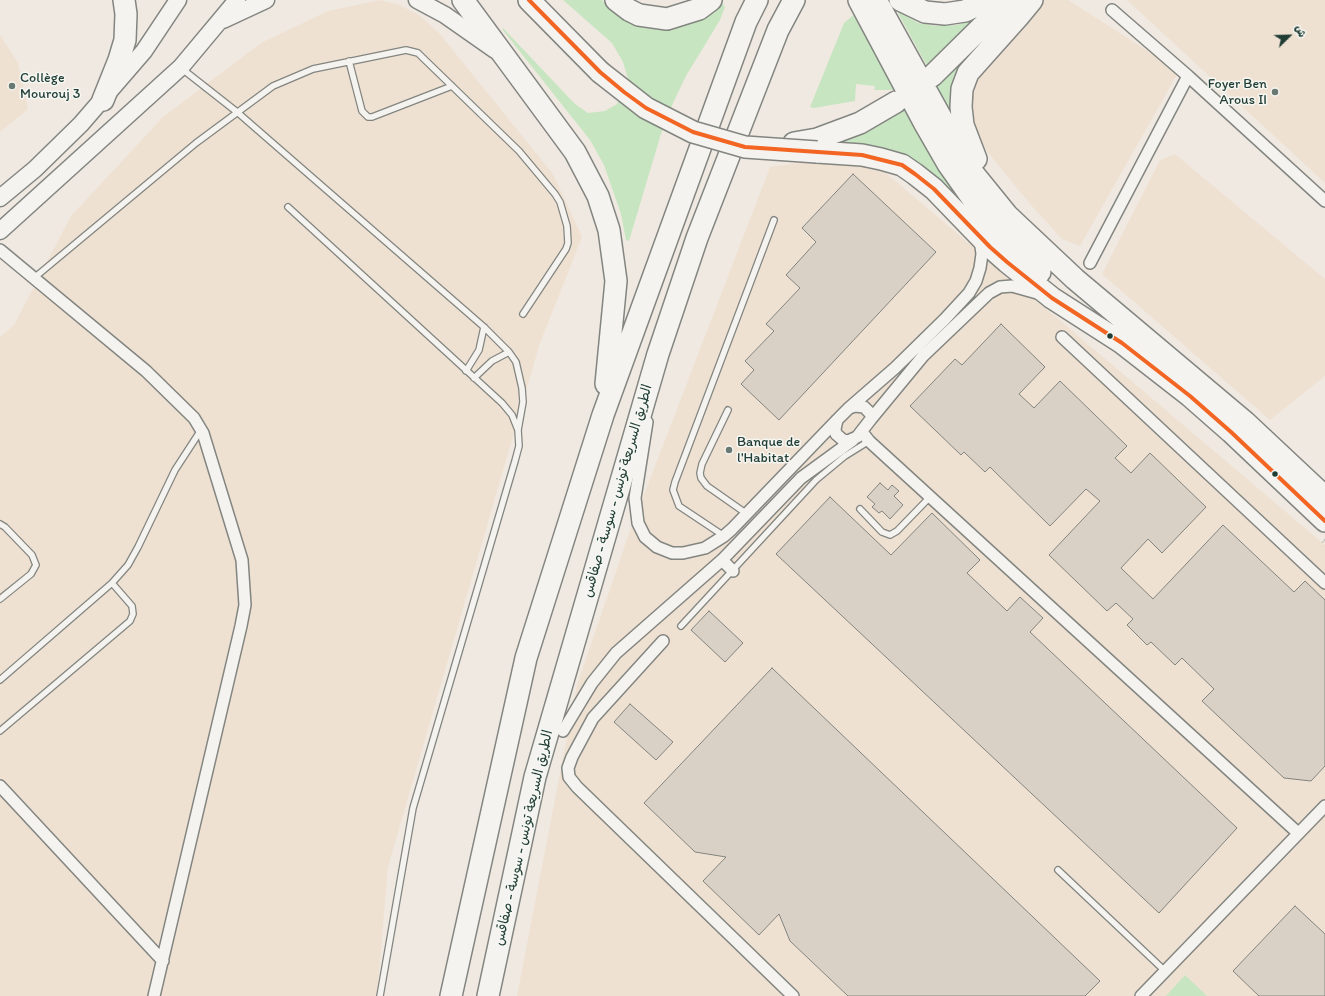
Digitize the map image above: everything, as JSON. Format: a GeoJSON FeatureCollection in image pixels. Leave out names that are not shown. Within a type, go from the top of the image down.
{"type":"FeatureCollection","features":[{"type":"Feature","properties":{"kind":"highway"},"geometry":{"type":"LineString","coordinates":[[103,100],[119,60],[125,40],[126,14],[124,0]]}},
{"type":"Feature","properties":{"kind":"highway"},"geometry":{"type":"LineString","coordinates":[[463,0],[575,152],[592,181],[604,213],[612,247],[616,281],[603,415]]}},
{"type":"Feature","properties":{"kind":"highway"},"geometry":{"type":"LineString","coordinates":[[616,0],[629,10],[639,15],[668,19],[699,9],[712,0]]}},
{"type":"Feature","properties":{"kind":"highway"},"geometry":{"type":"LineString","coordinates":[[451,996],[526,658],[603,415],[746,22],[757,0]]}},
{"type":"Feature","properties":{"kind":"highway","name":"الطريق السريعة تونس - سوسة - صفاقس"},"geometry":{"type":"LineString","coordinates":[[488,996],[535,777],[658,354],[703,224],[778,30],[794,0]]}},
{"type":"Feature","properties":{"kind":"highway"},"geometry":{"type":"LineString","coordinates":[[900,0],[925,12],[945,14],[965,11],[987,0]]}},
{"type":"Feature","properties":{"kind":"highway"},"geometry":{"type":"LineString","coordinates":[[932,76],[1009,0]]}},
{"type":"Feature","properties":{"kind":"highway"},"geometry":{"type":"LineString","coordinates":[[1027,233],[997,193],[974,156],[963,125],[961,107],[962,89],[968,73],[1018,18],[1032,0]]}},
{"type":"Feature","properties":{"kind":"highway"},"geometry":{"type":"LineString","coordinates":[[535,6],[600,72],[646,108],[693,132],[745,147],[770,148],[817,146],[902,165],[934,189],[1007,262],[1052,298],[1122,343]]}},
{"type":"Feature","properties":{"kind":"highway"},"geometry":{"type":"LineString","coordinates":[[871,6],[969,168],[1008,216],[1075,279],[1244,422],[1325,497]]}},
{"type":"Feature","properties":{"kind":"highway"},"geometry":{"type":"LineString","coordinates":[[871,6],[936,144],[979,208],[1015,249],[1122,343],[1190,396],[1231,432],[1325,522]]}},
{"type":"Feature","properties":{"kind":"highway"},"geometry":{"type":"LineString","coordinates":[[817,146],[896,102]]}},
{"type":"Feature","properties":{"kind":"highway"},"geometry":{"type":"LineString","coordinates":[[535,777],[563,731]]}},
{"type":"Feature","properties":{"kind":"main road"},"geometry":{"type":"LineString","coordinates":[[0,198],[58,148],[103,100],[144,51],[178,0]]}},
{"type":"Feature","properties":{"kind":"main road"},"geometry":{"type":"LineString","coordinates":[[0,231],[181,68],[237,0]]}},
{"type":"Feature","properties":{"kind":"main road"},"geometry":{"type":"LineString","coordinates":[[220,21],[266,0]]}},
{"type":"Feature","properties":{"kind":"main road"},"geometry":{"type":"LineString","coordinates":[[417,0],[445,15],[502,54]]}},
{"type":"Feature","properties":{"kind":"main road"},"geometry":{"type":"LineString","coordinates":[[520,0],[535,6]]}},
{"type":"Feature","properties":{"kind":"street"},"geometry":{"type":"LineString","coordinates":[[1112,10],[1188,76],[1325,202]]}},
{"type":"Feature","properties":{"kind":"street"},"geometry":{"type":"LineString","coordinates":[[1090,263],[1188,76]]}},
{"type":"Feature","properties":{"kind":"street"},"geometry":{"type":"LineString","coordinates":[[658,354],[635,498],[638,523],[651,542],[672,553],[694,552],[705,548],[724,536],[849,408],[894,368],[945,319],[969,293],[976,281],[980,268],[982,254],[980,236]]}},
{"type":"Feature","properties":{"kind":"street"},"geometry":{"type":"LineString","coordinates":[[0,250],[146,371],[194,418],[202,429],[242,560],[245,605],[154,996]]}},
{"type":"Feature","properties":{"kind":"street"},"geometry":{"type":"LineString","coordinates":[[866,437],[872,419],[923,356],[989,293],[1000,288],[1012,286],[1052,298]]}},
{"type":"Feature","properties":{"kind":"street"},"geometry":{"type":"LineString","coordinates":[[1062,337],[1325,582]]}},
{"type":"Feature","properties":{"kind":"street"},"geometry":{"type":"LineString","coordinates":[[849,408],[855,406],[864,407],[871,414],[872,419]]}},
{"type":"Feature","properties":{"kind":"street"},"geometry":{"type":"LineString","coordinates":[[837,420],[835,429],[836,434],[843,440],[853,440],[866,437]]}},
{"type":"Feature","properties":{"kind":"street"},"geometry":{"type":"LineString","coordinates":[[866,437],[1298,833]]}},
{"type":"Feature","properties":{"kind":"street"},"geometry":{"type":"LineString","coordinates":[[563,731],[592,683],[616,653],[722,560],[787,490],[816,465],[853,440]]}},
{"type":"Feature","properties":{"kind":"street"},"geometry":{"type":"LineString","coordinates":[[722,560],[733,571]]}},
{"type":"Feature","properties":{"kind":"street"},"geometry":{"type":"LineString","coordinates":[[663,641],[593,718],[572,757],[568,768],[570,777],[577,787],[793,996]]}},
{"type":"Feature","properties":{"kind":"street"},"geometry":{"type":"LineString","coordinates":[[0,786],[163,961]]}},
{"type":"Feature","properties":{"kind":"street"},"geometry":{"type":"LineString","coordinates":[[1141,996],[1325,806]]}},
{"type":"Feature","properties":{"kind":"lane"},"geometry":{"type":"LineString","coordinates":[[34,278],[196,144],[237,112],[274,86],[293,76],[313,69],[406,50],[412,51],[422,57],[531,164],[555,194],[563,211],[568,235],[566,249],[523,314]]}},
{"type":"Feature","properties":{"kind":"lane"},"geometry":{"type":"LineString","coordinates":[[348,61],[362,111],[368,117],[372,117],[452,86]]}},
{"type":"Feature","properties":{"kind":"lane"},"geometry":{"type":"LineString","coordinates":[[181,68],[237,112],[484,327],[509,352],[516,362],[522,388],[522,409],[518,430],[519,446],[414,808],[380,996]]}},
{"type":"Feature","properties":{"kind":"lane"},"geometry":{"type":"LineString","coordinates":[[288,207],[474,378],[512,415],[518,430]]}},
{"type":"Feature","properties":{"kind":"lane"},"geometry":{"type":"LineString","coordinates":[[724,536],[682,509],[675,499],[675,482],[774,220]]}},
{"type":"Feature","properties":{"kind":"lane"},"geometry":{"type":"LineString","coordinates":[[466,371],[479,350],[484,327]]}},
{"type":"Feature","properties":{"kind":"lane"},"geometry":{"type":"LineString","coordinates":[[474,378],[492,361],[509,352]]}},
{"type":"Feature","properties":{"kind":"lane"},"geometry":{"type":"LineString","coordinates":[[728,410],[702,464],[700,473],[701,478],[707,486],[747,514]]}},
{"type":"Feature","properties":{"kind":"lane"},"geometry":{"type":"LineString","coordinates":[[0,680],[112,583],[128,565],[175,470],[202,429]]}},
{"type":"Feature","properties":{"kind":"lane"},"geometry":{"type":"LineString","coordinates":[[681,626],[816,480],[866,437]]}},
{"type":"Feature","properties":{"kind":"lane"},"geometry":{"type":"LineString","coordinates":[[860,509],[882,532],[890,535],[897,531],[930,497]]}},
{"type":"Feature","properties":{"kind":"lane"},"geometry":{"type":"LineString","coordinates":[[0,524],[5,527],[32,555],[36,565],[31,574],[0,600]]}},
{"type":"Feature","properties":{"kind":"lane"},"geometry":{"type":"LineString","coordinates":[[0,731],[130,621],[133,614],[132,606],[112,583]]}},
{"type":"Feature","properties":{"kind":"lane"},"geometry":{"type":"LineString","coordinates":[[1058,870],[1165,971]]}},
{"type":"Feature","properties":{"kind":"path"},"geometry":{"type":"LineString","coordinates":[[1325,540],[1322,542],[1325,544]]}},
{"type":"Feature","properties":{"kind":"shaded area"},"geometry":{"type":"Polygon","coordinates":[[[380,0],[399,5],[419,15],[439,33],[553,174],[582,237],[540,343],[388,867],[377,996],[0,996],[0,337],[14,325],[71,216],[163,117],[261,43],[328,11],[380,0]]]}},
{"type":"Feature","properties":{"kind":"shaded area"},"geometry":{"type":"Polygon","coordinates":[[[1043,0],[1068,0],[1179,71],[1080,246],[1062,239],[1031,205],[988,153],[974,132],[970,104],[974,87],[983,71],[1043,0]]]}},
{"type":"Feature","properties":{"kind":"shaded area","name":"Foyer Ben Arous II"},"geometry":{"type":"Polygon","coordinates":[[[1127,0],[1325,0],[1325,183],[1127,0]]]}},
{"type":"Feature","properties":{"kind":"shaded area","name":"Collège Mourouj 3"},"geometry":{"type":"Polygon","coordinates":[[[0,35],[18,63],[28,109],[0,132],[0,35]]]}},
{"type":"Feature","properties":{"kind":"shaded area"},"geometry":{"type":"Polygon","coordinates":[[[1175,154],[1325,279],[1325,376],[1270,420],[1102,274],[1160,160],[1175,154]]]}},
{"type":"Feature","properties":{"kind":"shaded area"},"geometry":{"type":"Polygon","coordinates":[[[807,162],[880,168],[1325,545],[1325,996],[517,996],[577,685],[627,539],[770,167],[807,162]]]}},
{"type":"Feature","properties":{"kind":"green space"},"geometry":{"type":"Polygon","coordinates":[[[563,0],[602,0],[615,13],[625,19],[646,27],[658,29],[679,27],[689,24],[701,18],[721,2],[725,7],[720,20],[686,76],[673,103],[661,134],[629,241],[626,240],[621,214],[604,165],[590,140],[502,29],[503,28],[575,104],[588,113],[605,111],[617,104],[628,79],[623,62],[612,43],[563,0]]]}},
{"type":"Feature","properties":{"kind":"green space"},"geometry":{"type":"Polygon","coordinates":[[[899,12],[918,23],[937,26],[957,25],[979,17],[980,19],[927,66],[898,13],[899,12]]]}},
{"type":"Feature","properties":{"kind":"green space"},"geometry":{"type":"Polygon","coordinates":[[[856,13],[895,90],[874,90],[875,86],[856,84],[855,101],[814,108],[810,107],[844,23],[856,13]]]}},
{"type":"Feature","properties":{"kind":"green space"},"geometry":{"type":"Polygon","coordinates":[[[978,44],[965,63],[952,114],[950,115],[936,84],[978,44]]]}},
{"type":"Feature","properties":{"kind":"green space"},"geometry":{"type":"Polygon","coordinates":[[[905,108],[953,189],[949,193],[931,172],[915,161],[898,153],[871,146],[837,143],[837,141],[875,127],[905,108]]]}},
{"type":"Feature","properties":{"kind":"green space"},"geometry":{"type":"Polygon","coordinates":[[[1185,975],[1207,996],[1166,996],[1185,975]]]}},
{"type":"Feature","properties":{"kind":"building"},"geometry":{"type":"Polygon","coordinates":[[[853,174],[936,252],[779,420],[741,384],[754,370],[745,361],[774,331],[766,324],[800,288],[786,275],[816,242],[802,228],[853,174]]]}},
{"type":"Feature","properties":{"kind":"building"},"geometry":{"type":"Polygon","coordinates":[[[1001,324],[1045,367],[1019,394],[1034,408],[1060,381],[1127,446],[1115,458],[1131,473],[1150,453],[1206,507],[1162,553],[1148,539],[1121,568],[1153,599],[1223,525],[1294,592],[1305,581],[1325,600],[1325,766],[1311,781],[1284,778],[1202,701],[1214,689],[1182,658],[1175,665],[1151,642],[1147,645],[1127,625],[1133,619],[1116,603],[1107,611],[1049,555],[1100,501],[1086,489],[1050,526],[990,467],[985,472],[964,452],[961,455],[910,406],[955,359],[962,365],[1001,324]]]}},
{"type":"Feature","properties":{"kind":"building"},"geometry":{"type":"Polygon","coordinates":[[[880,483],[888,490],[892,485],[899,491],[894,496],[903,505],[890,519],[882,511],[879,513],[872,507],[875,504],[867,497],[880,483]]]}},
{"type":"Feature","properties":{"kind":"building"},"geometry":{"type":"Polygon","coordinates":[[[830,497],[891,555],[932,513],[980,560],[967,573],[1007,611],[1020,597],[1043,618],[1030,632],[1237,828],[1159,913],[776,554],[830,497]]]}},
{"type":"Feature","properties":{"kind":"building"},"geometry":{"type":"Polygon","coordinates":[[[709,611],[743,643],[725,662],[691,630],[709,611]]]}},
{"type":"Feature","properties":{"kind":"building"},"geometry":{"type":"Polygon","coordinates":[[[772,668],[1100,981],[1085,996],[848,996],[790,941],[779,914],[759,935],[703,881],[726,857],[695,852],[644,803],[772,668]]]}},
{"type":"Feature","properties":{"kind":"building"},"geometry":{"type":"Polygon","coordinates":[[[630,704],[673,742],[656,760],[614,722],[630,704]]]}},
{"type":"Feature","properties":{"kind":"building"},"geometry":{"type":"Polygon","coordinates":[[[1295,906],[1325,934],[1325,996],[1259,996],[1233,971],[1295,906]]]}},
{"type":"Feature","properties":{"kind":"transit line"},"geometry":{"type":"LineString","coordinates":[[529,0],[600,72],[624,92],[646,108],[693,132],[745,147],[862,155],[902,165],[934,189],[990,247],[1007,262],[1052,298],[1122,343],[1190,396],[1231,432],[1325,521]]}},
{"type":"Feature","properties":{"kind":"place","name":"Collège Mourouj 3"},"geometry":{"type":"Point","coordinates":[12,86]}},
{"type":"Feature","properties":{"kind":"place","name":"Foyer Ben Arous II"},"geometry":{"type":"Point","coordinates":[1275,92]}},
{"type":"Feature","properties":{"kind":"place","name":"Banque de l'Habitat"},"geometry":{"type":"Point","coordinates":[729,450]}}]}
